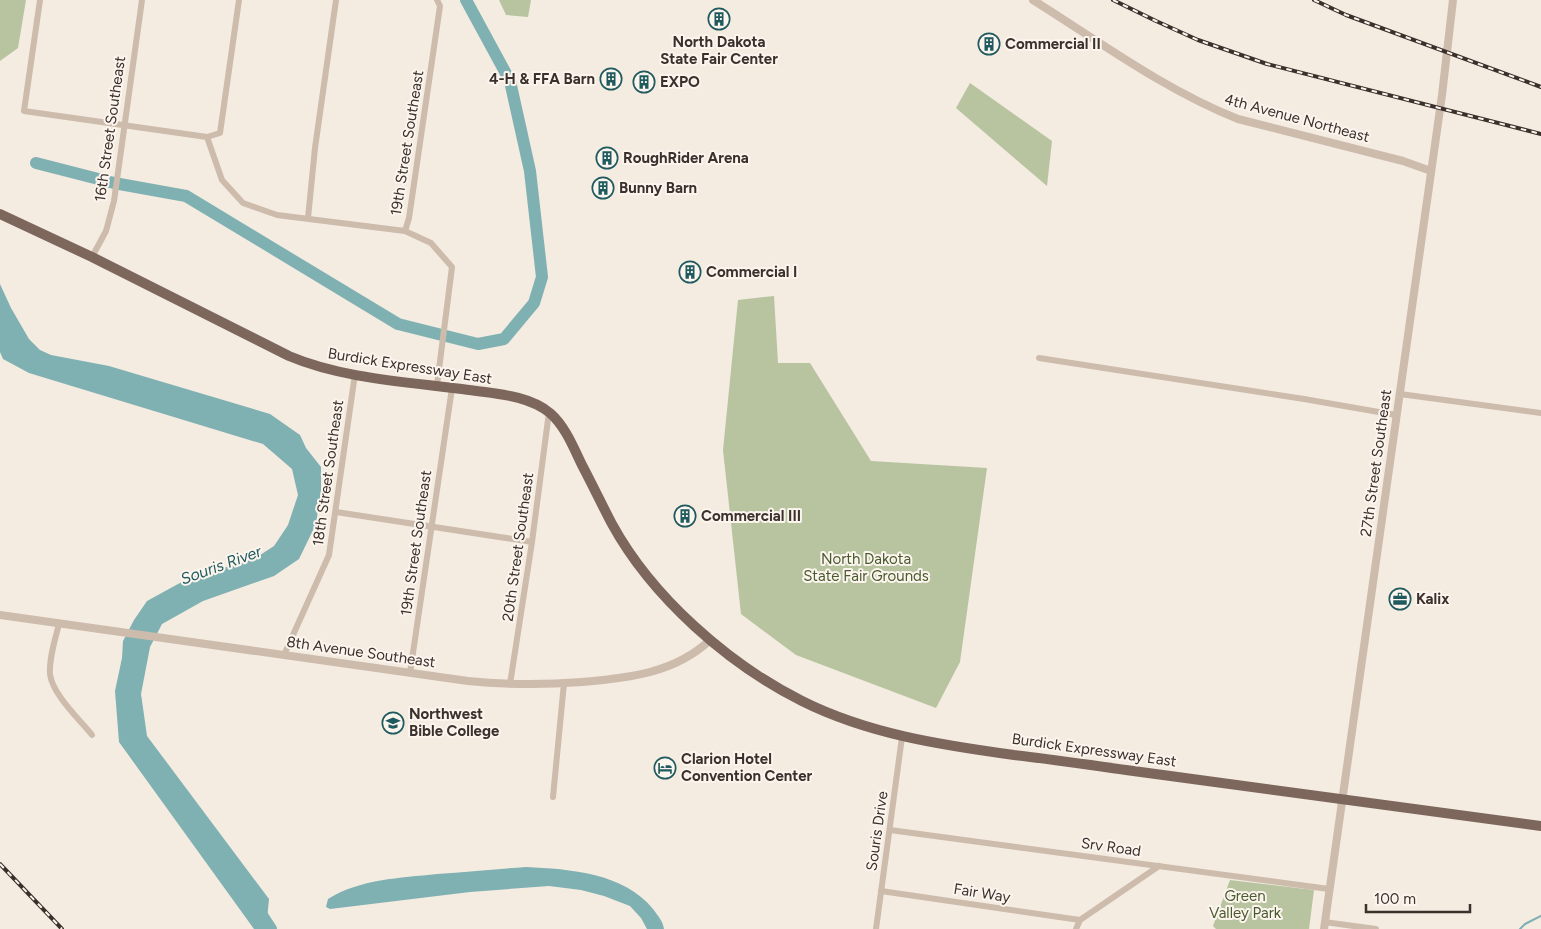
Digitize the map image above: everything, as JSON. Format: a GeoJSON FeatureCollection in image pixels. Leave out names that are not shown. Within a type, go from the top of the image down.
{"type":"FeatureCollection","features":[{"type":"Feature","properties":{"kind":"main road","name":"Burdick Expressway East"},"geometry":{"type":"LineString","coordinates":[[0,214],[92,257],[288,356],[314,366],[354,374],[437,385],[519,399],[537,405],[549,412],[568,436],[617,534],[640,566],[678,610],[710,640],[774,686],[802,702],[839,718],[902,737],[972,749],[1541,826]]}},
{"type":"Feature","properties":{"kind":"main road","name":"Burdick Expressway East"},"geometry":{"type":"LineString","coordinates":[[666,596],[678,610]]}},
{"type":"Feature","properties":{"kind":"street"},"geometry":{"type":"LineString","coordinates":[[40,0],[24,111],[207,137],[220,133],[239,0]]}},
{"type":"Feature","properties":{"kind":"street","name":"16th Street Southeast"},"geometry":{"type":"LineString","coordinates":[[92,257],[106,230],[114,201],[123,124],[142,0]]}},
{"type":"Feature","properties":{"kind":"street"},"geometry":{"type":"LineString","coordinates":[[308,218],[315,148],[336,0]]}},
{"type":"Feature","properties":{"kind":"street","name":"19th Street Southeast"},"geometry":{"type":"LineString","coordinates":[[437,0],[440,6],[409,218],[405,231],[431,243],[452,267],[437,385]]}},
{"type":"Feature","properties":{"kind":"street","name":"4th Avenue Northeast"},"geometry":{"type":"LineString","coordinates":[[1033,0],[1178,92],[1214,110],[1238,119],[1403,161],[1431,171]]}},
{"type":"Feature","properties":{"kind":"street","name":"27th Street Southeast"},"geometry":{"type":"LineString","coordinates":[[1324,926],[1454,0]]}},
{"type":"Feature","properties":{"kind":"street"},"geometry":{"type":"LineString","coordinates":[[207,137],[222,180],[243,203],[277,215],[405,231]]}},
{"type":"Feature","properties":{"kind":"street"},"geometry":{"type":"LineString","coordinates":[[1039,358],[1396,415]]}},
{"type":"Feature","properties":{"kind":"street","name":"18th Street Southeast"},"geometry":{"type":"LineString","coordinates":[[284,655],[329,555],[354,374]]}},
{"type":"Feature","properties":{"kind":"street","name":"19th Street Southeast"},"geometry":{"type":"LineString","coordinates":[[410,673],[452,388]]}},
{"type":"Feature","properties":{"kind":"street"},"geometry":{"type":"LineString","coordinates":[[1400,394],[1541,414]]}},
{"type":"Feature","properties":{"kind":"street","name":"20th Street Southeast"},"geometry":{"type":"LineString","coordinates":[[510,684],[532,542],[549,412]]}},
{"type":"Feature","properties":{"kind":"street"},"geometry":{"type":"LineString","coordinates":[[336,512],[532,542]]}},
{"type":"Feature","properties":{"kind":"street","name":"8th Avenue Southeast"},"geometry":{"type":"LineString","coordinates":[[0,615],[468,681],[510,684],[564,684],[617,679],[658,671],[700,650],[710,640]]}},
{"type":"Feature","properties":{"kind":"street"},"geometry":{"type":"LineString","coordinates":[[59,624],[53,647],[50,675],[57,693],[92,735]]}},
{"type":"Feature","properties":{"kind":"street"},"geometry":{"type":"LineString","coordinates":[[553,797],[564,684]]}},
{"type":"Feature","properties":{"kind":"street","name":"Souris Drive"},"geometry":{"type":"LineString","coordinates":[[876,929],[902,737]]}},
{"type":"Feature","properties":{"kind":"street","name":"Srv Road"},"geometry":{"type":"LineString","coordinates":[[890,830],[1329,889]]}},
{"type":"Feature","properties":{"kind":"street"},"geometry":{"type":"LineString","coordinates":[[1076,929],[1080,920],[1159,866]]}},
{"type":"Feature","properties":{"kind":"street","name":"Fair Way"},"geometry":{"type":"LineString","coordinates":[[882,891],[1080,920]]}},
{"type":"Feature","properties":{"kind":"street"},"geometry":{"type":"LineString","coordinates":[[1324,926],[1376,929]]}},
{"type":"Feature","properties":{"kind":"green space"},"geometry":{"type":"Polygon","coordinates":[[[0,0],[26,0],[18,48],[0,61],[0,0]]]}},
{"type":"Feature","properties":{"kind":"green space"},"geometry":{"type":"Polygon","coordinates":[[[499,0],[531,0],[528,17],[506,15],[499,0]]]}},
{"type":"Feature","properties":{"kind":"green space"},"geometry":{"type":"Polygon","coordinates":[[[970,83],[1052,141],[1047,186],[956,108],[970,83]]]}},
{"type":"Feature","properties":{"kind":"green space","name":"North Dakota State Fair Grounds"},"geometry":{"type":"Polygon","coordinates":[[[774,296],[778,363],[810,363],[871,461],[987,468],[960,662],[936,708],[796,655],[741,614],[723,450],[738,300],[774,296]]]}},
{"type":"Feature","properties":{"kind":"green space","name":"Green Valley Park"},"geometry":{"type":"Polygon","coordinates":[[[1230,880],[1314,890],[1309,929],[1216,929],[1213,926],[1230,880]]]}},
{"type":"Feature","properties":{"kind":"water"},"geometry":{"type":"Polygon","coordinates":[[[0,284],[29,339],[40,350],[51,355],[109,366],[270,414],[300,435],[306,448],[321,467],[321,490],[316,524],[299,559],[274,576],[203,601],[162,624],[150,647],[141,694],[147,736],[269,899],[266,929],[254,929],[119,742],[115,691],[122,658],[123,641],[147,601],[189,578],[254,559],[274,546],[288,525],[298,495],[292,469],[263,444],[29,373],[3,359],[0,352],[0,284]]]}},
{"type":"Feature","properties":{"kind":"water"},"geometry":{"type":"Polygon","coordinates":[[[526,867],[560,869],[612,880],[641,897],[653,909],[663,923],[664,929],[647,929],[641,918],[630,906],[604,896],[581,890],[549,886],[470,892],[330,909],[326,907],[328,899],[340,892],[381,880],[526,867]]]}},
{"type":"Feature","properties":{"kind":"waterway"},"geometry":{"type":"LineString","coordinates":[[36,163],[114,183],[186,196],[398,324],[478,344],[504,339],[534,303],[542,277],[530,171],[510,81],[466,0]]}},
{"type":"Feature","properties":{"kind":"waterway","name":"Souris River"},"geometry":{"type":"LineString","coordinates":[[258,909],[271,929]]}},
{"type":"Feature","properties":{"kind":"waterway"},"geometry":{"type":"LineString","coordinates":[[1520,929],[1525,924],[1541,916]]}},
{"type":"Feature","properties":{"kind":"railway"},"geometry":{"type":"LineString","coordinates":[[1113,0],[1198,40],[1267,64],[1541,134]]}},
{"type":"Feature","properties":{"kind":"railway"},"geometry":{"type":"LineString","coordinates":[[1314,0],[1346,15],[1541,87]]}},
{"type":"Feature","properties":{"kind":"railway"},"geometry":{"type":"LineString","coordinates":[[0,864],[62,929]]}},
{"type":"Feature","properties":{"kind":"place","name":"North Dakota State Fair Center"},"geometry":{"type":"Point","coordinates":[719,19]}},
{"type":"Feature","properties":{"kind":"place","name":"Commercial II"},"geometry":{"type":"Point","coordinates":[989,44]}},
{"type":"Feature","properties":{"kind":"place","name":"4-H & FFA Barn"},"geometry":{"type":"Point","coordinates":[611,79]}},
{"type":"Feature","properties":{"kind":"place","name":"EXPO"},"geometry":{"type":"Point","coordinates":[644,82]}},
{"type":"Feature","properties":{"kind":"place","name":"RoughRider Arena"},"geometry":{"type":"Point","coordinates":[607,158]}},
{"type":"Feature","properties":{"kind":"place","name":"Bunny Barn"},"geometry":{"type":"Point","coordinates":[603,188]}},
{"type":"Feature","properties":{"kind":"place","name":"Commercial I"},"geometry":{"type":"Point","coordinates":[690,272]}},
{"type":"Feature","properties":{"kind":"place","name":"Commercial III"},"geometry":{"type":"Point","coordinates":[685,516]}},
{"type":"Feature","properties":{"kind":"place","name":"Kalix"},"geometry":{"type":"Point","coordinates":[1400,599]}},
{"type":"Feature","properties":{"kind":"place","name":"Northwest Bible College"},"geometry":{"type":"Point","coordinates":[393,723]}},
{"type":"Feature","properties":{"kind":"place","name":"Clarion Hotel Convention Center"},"geometry":{"type":"Point","coordinates":[665,768]}}]}
